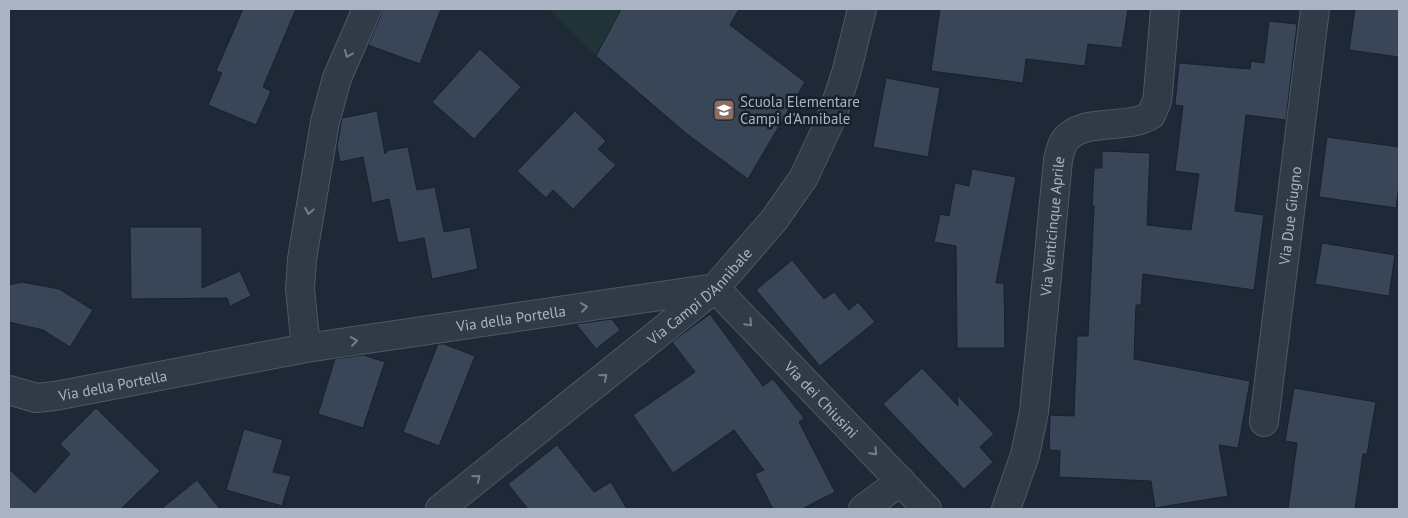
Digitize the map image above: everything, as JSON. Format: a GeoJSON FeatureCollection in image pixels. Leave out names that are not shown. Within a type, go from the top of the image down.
{"type":"FeatureCollection","features":[{"type":"Feature","properties":{"kind":"street"},"geometry":{"type":"LineString","coordinates":[[306,348],[300,289],[302,259],[325,122],[338,78],[367,9]]}},
{"type":"Feature","properties":{"kind":"street","name":"Via Campi D'Annibale"},"geometry":{"type":"LineString","coordinates":[[440,509],[715,288],[785,207],[804,176],[832,118],[847,70],[862,9]]}},
{"type":"Feature","properties":{"kind":"street","name":"Via Venticinque Aprile"},"geometry":{"type":"LineString","coordinates":[[1006,509],[1025,455],[1034,412],[1060,151],[1068,136],[1078,131],[1090,127],[1140,121],[1151,115],[1157,101],[1165,9]]}},
{"type":"Feature","properties":{"kind":"street","name":"Via Due Giugno"},"geometry":{"type":"LineString","coordinates":[[1264,422],[1315,9]]}},
{"type":"Feature","properties":{"kind":"street","name":"Via della Portella"},"geometry":{"type":"LineString","coordinates":[[9,390],[25,396],[45,397],[306,348],[715,288]]}},
{"type":"Feature","properties":{"kind":"street","name":"Via dei Chiusini"},"geometry":{"type":"LineString","coordinates":[[715,288],[927,509]]}},
{"type":"Feature","properties":{"kind":"street"},"geometry":{"type":"LineString","coordinates":[[863,509],[901,481]]}},
{"type":"Feature","properties":{"kind":"green space"},"geometry":{"type":"Polygon","coordinates":[[[548,9],[621,9],[596,56],[548,9]]]}},
{"type":"Feature","properties":{"kind":"building"},"geometry":{"type":"Polygon","coordinates":[[[243,9],[296,9],[263,87],[271,91],[256,125],[208,105],[222,73],[216,71],[243,9]]]}},
{"type":"Feature","properties":{"kind":"building"},"geometry":{"type":"Polygon","coordinates":[[[382,9],[441,9],[420,64],[368,45],[382,9]]]}},
{"type":"Feature","properties":{"kind":"building","name":"Scuola Elementare Campi d'Annibale"},"geometry":{"type":"Polygon","coordinates":[[[621,9],[739,9],[730,25],[805,82],[748,179],[687,134],[596,56],[621,9]]]}},
{"type":"Feature","properties":{"kind":"building"},"geometry":{"type":"Polygon","coordinates":[[[940,9],[1128,9],[1122,48],[1088,44],[1085,66],[1026,59],[1023,83],[931,71],[940,9]]]}},
{"type":"Feature","properties":{"kind":"building"},"geometry":{"type":"Polygon","coordinates":[[[1355,9],[1399,9],[1399,57],[1349,50],[1355,9]]]}},
{"type":"Feature","properties":{"kind":"building"},"geometry":{"type":"Polygon","coordinates":[[[1269,21],[1297,24],[1286,120],[1246,115],[1235,211],[1264,215],[1254,290],[1143,274],[1141,305],[1136,305],[1134,359],[1250,381],[1238,448],[1219,445],[1228,496],[1155,508],[1151,481],[1059,477],[1060,451],[1049,450],[1050,415],[1074,416],[1077,336],[1088,336],[1094,168],[1102,168],[1102,151],[1150,153],[1147,225],[1191,230],[1199,174],[1175,171],[1183,106],[1175,105],[1179,63],[1250,69],[1251,61],[1264,63],[1269,21]]]}},
{"type":"Feature","properties":{"kind":"building"},"geometry":{"type":"Polygon","coordinates":[[[480,49],[521,87],[474,139],[432,102],[480,49]]]}},
{"type":"Feature","properties":{"kind":"building"},"geometry":{"type":"Polygon","coordinates":[[[886,78],[940,88],[928,157],[873,147],[886,78]]]}},
{"type":"Feature","properties":{"kind":"building"},"geometry":{"type":"Polygon","coordinates":[[[377,111],[385,154],[389,150],[408,147],[417,190],[435,187],[444,232],[470,227],[478,269],[432,279],[424,238],[398,243],[389,199],[372,203],[363,157],[340,162],[337,147],[342,118],[377,111]]]}},
{"type":"Feature","properties":{"kind":"building"},"geometry":{"type":"Polygon","coordinates":[[[575,111],[606,141],[598,149],[616,165],[573,209],[553,190],[546,198],[517,171],[575,111]]]}},
{"type":"Feature","properties":{"kind":"building"},"geometry":{"type":"Polygon","coordinates":[[[1327,137],[1399,147],[1399,184],[1396,208],[1319,197],[1327,137]]]}},
{"type":"Feature","properties":{"kind":"building"},"geometry":{"type":"Polygon","coordinates":[[[972,169],[1016,177],[996,283],[1004,283],[1005,348],[957,348],[956,246],[934,242],[940,214],[949,216],[955,183],[969,186],[972,169]]]}},
{"type":"Feature","properties":{"kind":"building"},"geometry":{"type":"Polygon","coordinates":[[[130,227],[202,227],[202,288],[240,271],[251,296],[230,306],[227,298],[131,299],[130,227]]]}},
{"type":"Feature","properties":{"kind":"building"},"geometry":{"type":"Polygon","coordinates":[[[1322,243],[1395,255],[1389,296],[1315,284],[1322,243]]]}},
{"type":"Feature","properties":{"kind":"building"},"geometry":{"type":"Polygon","coordinates":[[[792,260],[824,299],[834,292],[849,310],[858,302],[875,322],[820,366],[756,290],[792,260]]]}},
{"type":"Feature","properties":{"kind":"building"},"geometry":{"type":"Polygon","coordinates":[[[22,282],[59,289],[93,310],[70,347],[43,330],[9,322],[9,285],[22,282]]]}},
{"type":"Feature","properties":{"kind":"building"},"geometry":{"type":"Polygon","coordinates":[[[710,314],[763,386],[773,379],[804,418],[799,422],[835,492],[802,509],[773,509],[755,474],[764,470],[734,430],[673,473],[633,415],[695,372],[672,342],[710,314]]]}},
{"type":"Feature","properties":{"kind":"building"},"geometry":{"type":"Polygon","coordinates":[[[612,319],[620,330],[596,349],[576,324],[612,319]]]}},
{"type":"Feature","properties":{"kind":"building"},"geometry":{"type":"Polygon","coordinates":[[[438,344],[444,344],[475,356],[439,446],[403,432],[438,344]]]}},
{"type":"Feature","properties":{"kind":"building"},"geometry":{"type":"Polygon","coordinates":[[[363,355],[385,362],[363,428],[318,414],[335,359],[363,355]]]}},
{"type":"Feature","properties":{"kind":"building"},"geometry":{"type":"Polygon","coordinates":[[[922,368],[958,406],[957,395],[994,434],[980,447],[993,462],[964,489],[883,404],[922,368]]]}},
{"type":"Feature","properties":{"kind":"building"},"geometry":{"type":"Polygon","coordinates":[[[1294,388],[1376,402],[1367,454],[1363,454],[1355,509],[1288,509],[1297,443],[1285,441],[1294,388]]]}},
{"type":"Feature","properties":{"kind":"building"},"geometry":{"type":"Polygon","coordinates":[[[96,408],[160,471],[121,509],[9,509],[9,469],[35,493],[70,454],[60,444],[96,408]]]}},
{"type":"Feature","properties":{"kind":"building"},"geometry":{"type":"Polygon","coordinates":[[[244,429],[283,440],[273,472],[291,476],[282,506],[226,490],[244,429]]]}},
{"type":"Feature","properties":{"kind":"building"},"geometry":{"type":"Polygon","coordinates":[[[557,445],[594,492],[611,482],[627,509],[528,509],[508,484],[557,445]]]}},
{"type":"Feature","properties":{"kind":"building"},"geometry":{"type":"Polygon","coordinates":[[[197,480],[220,509],[161,509],[197,480]]]}},
{"type":"Feature","properties":{"kind":"place","name":"Scuola Elementare Campi d'Annibale"},"geometry":{"type":"Point","coordinates":[724,110]}}]}
